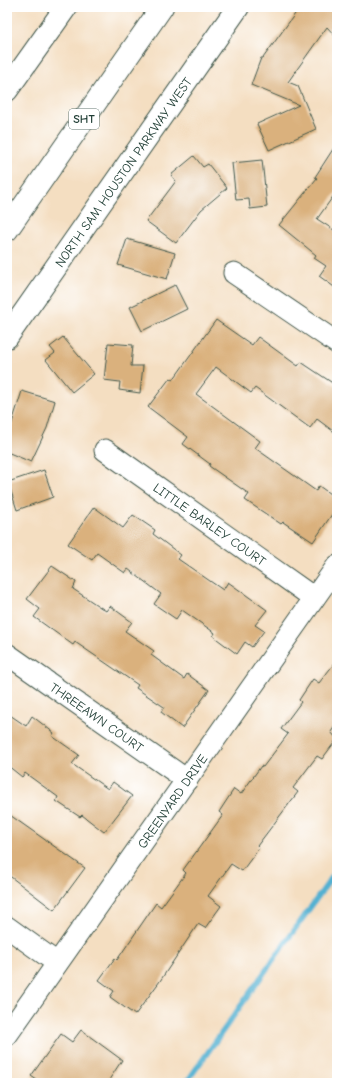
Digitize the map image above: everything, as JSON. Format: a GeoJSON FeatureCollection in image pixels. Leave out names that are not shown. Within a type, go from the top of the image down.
{"type":"FeatureCollection","features":[{"type":"Feature","properties":{"kind":"main road"},"geometry":{"type":"LineString","coordinates":[[7,90],[66,7]]}},
{"type":"Feature","properties":{"kind":"main road","name":"SHT"},"geometry":{"type":"LineString","coordinates":[[7,230],[162,7]]}},
{"type":"Feature","properties":{"kind":"main road","name":"NORTH SAM HOUSTON PARKWAY WEST"},"geometry":{"type":"LineString","coordinates":[[7,337],[238,7]]}},
{"type":"Feature","properties":{"kind":"street"},"geometry":{"type":"LineString","coordinates":[[234,273],[337,343]]}},
{"type":"Feature","properties":{"kind":"street","name":"LITTLE BARLEY COURT"},"geometry":{"type":"LineString","coordinates":[[105,450],[314,598]]}},
{"type":"Feature","properties":{"kind":"street","name":"GREENYARD DRIVE"},"geometry":{"type":"LineString","coordinates":[[7,1035],[337,566]]}},
{"type":"Feature","properties":{"kind":"street","name":"THREEAWN COURT"},"geometry":{"type":"LineString","coordinates":[[7,654],[187,780]]}},
{"type":"Feature","properties":{"kind":"street"},"geometry":{"type":"LineString","coordinates":[[7,927],[57,963]]}},
{"type":"Feature","properties":{"kind":"building"},"geometry":{"type":"Polygon","coordinates":[[[300,7],[337,7],[337,38],[327,27],[288,82],[298,86],[316,129],[269,150],[257,124],[299,105],[251,85],[261,58],[263,58],[300,7]]]}},
{"type":"Feature","properties":{"kind":"building"},"geometry":{"type":"Polygon","coordinates":[[[337,143],[337,191],[317,219],[337,232],[337,289],[319,276],[326,266],[314,258],[316,255],[279,225],[317,178],[315,177],[337,143]]]}},
{"type":"Feature","properties":{"kind":"building"},"geometry":{"type":"Polygon","coordinates":[[[194,156],[203,167],[208,164],[227,188],[201,210],[176,243],[146,221],[176,181],[171,175],[194,156]]]}},
{"type":"Feature","properties":{"kind":"building"},"geometry":{"type":"Polygon","coordinates":[[[262,160],[267,207],[250,209],[249,199],[236,200],[232,163],[262,160]]]}},
{"type":"Feature","properties":{"kind":"building"},"geometry":{"type":"Polygon","coordinates":[[[127,239],[175,253],[167,279],[118,265],[127,239]]]}},
{"type":"Feature","properties":{"kind":"building"},"geometry":{"type":"Polygon","coordinates":[[[175,285],[187,309],[142,331],[130,307],[175,285]]]}},
{"type":"Feature","properties":{"kind":"building"},"geometry":{"type":"Polygon","coordinates":[[[216,320],[252,345],[258,337],[298,366],[301,362],[337,386],[337,434],[317,419],[310,428],[255,388],[251,393],[216,367],[196,394],[260,441],[255,448],[316,491],[319,486],[337,499],[337,507],[313,542],[283,522],[281,524],[245,500],[249,494],[209,466],[210,464],[183,444],[188,437],[148,407],[170,378],[173,380],[216,320]]]}},
{"type":"Feature","properties":{"kind":"building"},"geometry":{"type":"Polygon","coordinates":[[[63,337],[94,374],[72,392],[46,360],[55,353],[50,347],[63,337]]]}},
{"type":"Feature","properties":{"kind":"building"},"geometry":{"type":"Polygon","coordinates":[[[108,343],[133,345],[131,366],[143,366],[140,393],[119,390],[120,382],[104,380],[108,343]]]}},
{"type":"Feature","properties":{"kind":"building"},"geometry":{"type":"Polygon","coordinates":[[[22,391],[55,401],[47,428],[31,462],[7,452],[7,424],[11,426],[22,391]]]}},
{"type":"Feature","properties":{"kind":"building"},"geometry":{"type":"Polygon","coordinates":[[[44,470],[53,497],[17,510],[8,482],[44,470]]]}},
{"type":"Feature","properties":{"kind":"building"},"geometry":{"type":"Polygon","coordinates":[[[94,507],[123,528],[133,515],[155,530],[153,534],[181,555],[178,559],[223,590],[228,582],[267,610],[255,625],[264,631],[252,647],[245,642],[237,654],[213,636],[215,633],[182,610],[176,619],[154,604],[161,594],[128,569],[125,573],[97,553],[92,560],[68,544],[94,507]]]}},
{"type":"Feature","properties":{"kind":"building"},"geometry":{"type":"Polygon","coordinates":[[[52,566],[76,582],[73,589],[106,611],[110,606],[132,622],[125,631],[154,651],[151,655],[184,679],[187,674],[209,690],[182,728],[161,712],[164,707],[136,688],[138,685],[75,642],[73,645],[34,617],[40,609],[27,599],[52,566]]]}},
{"type":"Feature","properties":{"kind":"building"},"geometry":{"type":"Polygon","coordinates":[[[337,660],[337,723],[331,732],[337,739],[322,759],[317,756],[293,788],[298,792],[257,846],[259,848],[242,871],[231,864],[208,896],[221,906],[205,928],[198,924],[160,981],[135,1015],[110,997],[114,991],[99,980],[115,958],[117,960],[156,903],[161,907],[186,873],[183,870],[223,815],[219,812],[234,789],[241,794],[261,766],[263,767],[288,734],[281,729],[301,702],[299,700],[313,679],[319,683],[337,660]]]}},
{"type":"Feature","properties":{"kind":"building"},"geometry":{"type":"Polygon","coordinates":[[[7,713],[26,726],[32,716],[54,733],[52,736],[79,755],[72,764],[108,789],[113,782],[132,796],[104,832],[82,815],[80,817],[56,801],[58,797],[25,773],[22,777],[7,765],[7,713]]]}},
{"type":"Feature","properties":{"kind":"building"},"geometry":{"type":"Polygon","coordinates":[[[7,813],[85,868],[54,910],[7,874],[7,813]]]}},
{"type":"Feature","properties":{"kind":"building"},"geometry":{"type":"Polygon","coordinates":[[[81,1030],[122,1060],[107,1083],[41,1083],[31,1076],[61,1034],[72,1042],[81,1030]]]}},
{"type":"Feature","properties":{"kind":"waterway"},"geometry":{"type":"LineString","coordinates":[[186,1083],[337,870]]}}]}
